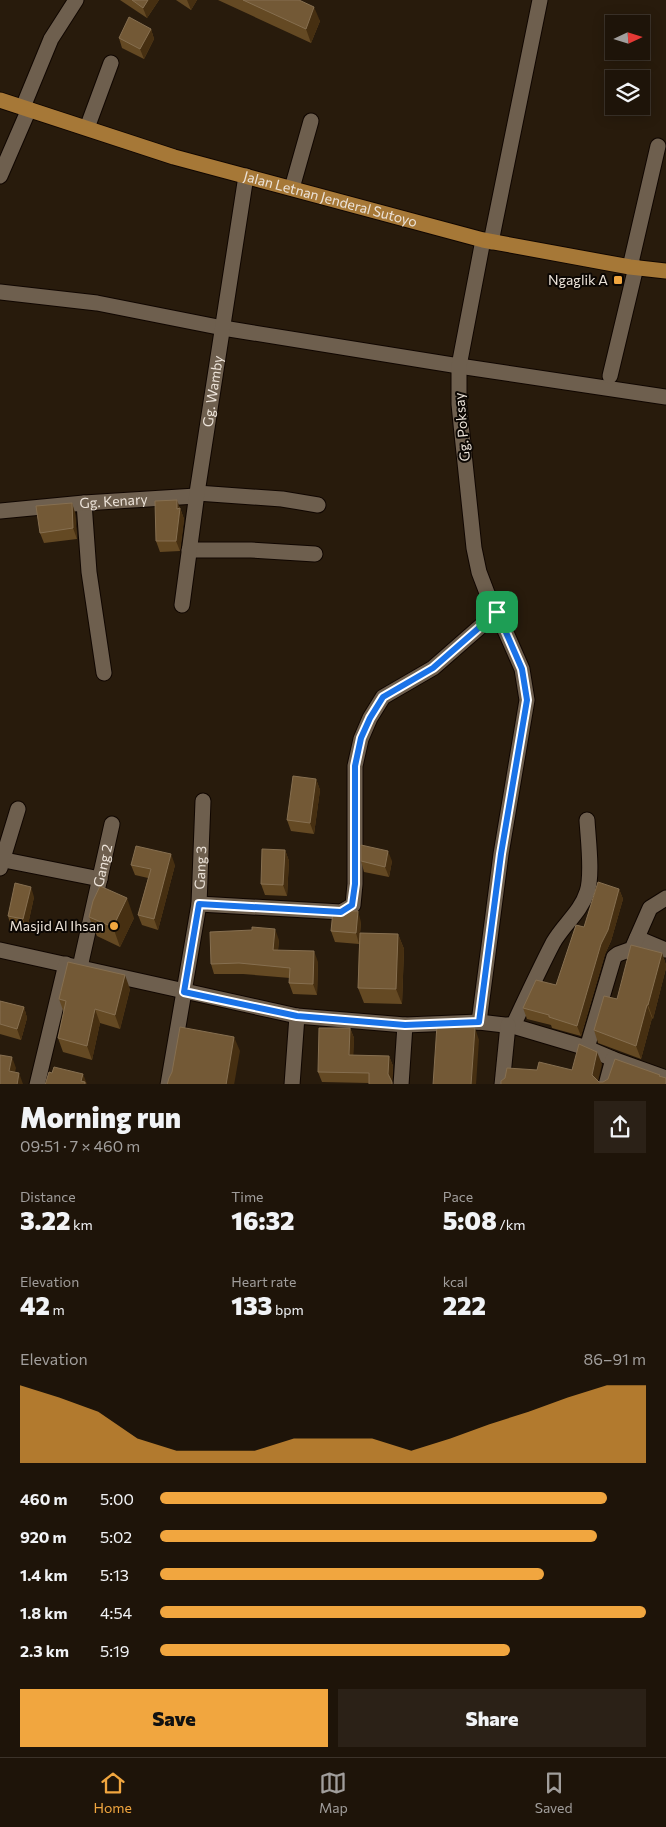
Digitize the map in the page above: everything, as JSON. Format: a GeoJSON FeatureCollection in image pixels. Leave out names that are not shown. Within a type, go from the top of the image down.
{"type":"FeatureCollection","features":[{"type":"Feature","properties":{"kind":"main road","name":"Jalan Letnan Jenderal Sutoyo"},"geometry":{"type":"LineString","coordinates":[[0,100],[174,156],[487,241],[633,267],[666,271]]}},
{"type":"Feature","properties":{"kind":"street"},"geometry":{"type":"LineString","coordinates":[[0,176],[51,39],[76,0]]}},
{"type":"Feature","properties":{"kind":"street","name":"Gg. Poksay"},"geometry":{"type":"LineString","coordinates":[[479,1022],[501,854],[527,700],[522,669],[497,612],[486,593],[474,548],[459,404],[459,366],[540,0]]}},
{"type":"Feature","properties":{"kind":"street"},"geometry":{"type":"LineString","coordinates":[[87,128],[111,63]]}},
{"type":"Feature","properties":{"kind":"street"},"geometry":{"type":"LineString","coordinates":[[292,188],[311,121]]}},
{"type":"Feature","properties":{"kind":"street"},"geometry":{"type":"LineString","coordinates":[[610,376],[658,146]]}},
{"type":"Feature","properties":{"kind":"street","name":"Gg. Wamby"},"geometry":{"type":"LineString","coordinates":[[182,605],[246,176]]}},
{"type":"Feature","properties":{"kind":"street"},"geometry":{"type":"LineString","coordinates":[[0,292],[97,303],[223,328],[459,366],[666,396]]}},
{"type":"Feature","properties":{"kind":"street","name":"Gg. Kenary"},"geometry":{"type":"LineString","coordinates":[[0,511],[197,495],[282,499],[318,505]]}},
{"type":"Feature","properties":{"kind":"street"},"geometry":{"type":"LineString","coordinates":[[84,503],[89,572],[104,674]]}},
{"type":"Feature","properties":{"kind":"street"},"geometry":{"type":"LineString","coordinates":[[189,550],[251,550],[315,554]]}},
{"type":"Feature","properties":{"kind":"street"},"geometry":{"type":"LineString","coordinates":[[199,904],[341,912],[352,905],[355,884],[355,766],[361,738],[370,718],[383,697],[433,668],[497,612]]}},
{"type":"Feature","properties":{"kind":"street","name":"Gang 3"},"geometry":{"type":"LineString","coordinates":[[168,1084],[199,904],[203,801]]}},
{"type":"Feature","properties":{"kind":"street"},"geometry":{"type":"LineString","coordinates":[[18,810],[1,862],[100,879]]}},
{"type":"Feature","properties":{"kind":"street"},"geometry":{"type":"LineString","coordinates":[[502,1084],[511,1025],[553,944],[564,926],[582,904],[588,892],[590,880],[587,820]]}},
{"type":"Feature","properties":{"kind":"street","name":"Gang 2"},"geometry":{"type":"LineString","coordinates":[[38,1084],[100,879],[112,824]]}},
{"type":"Feature","properties":{"kind":"street"},"geometry":{"type":"LineString","coordinates":[[587,1048],[614,957],[632,949],[650,908],[666,898]]}},
{"type":"Feature","properties":{"kind":"street"},"geometry":{"type":"LineString","coordinates":[[637,938],[666,950]]}},
{"type":"Feature","properties":{"kind":"street"},"geometry":{"type":"LineString","coordinates":[[0,950],[297,1016],[405,1025],[479,1022],[511,1025],[587,1048],[666,1077]]}},
{"type":"Feature","properties":{"kind":"street"},"geometry":{"type":"LineString","coordinates":[[292,1084],[297,1016]]}},
{"type":"Feature","properties":{"kind":"street"},"geometry":{"type":"LineString","coordinates":[[401,1084],[405,1025]]}},
{"type":"Feature","properties":{"kind":"street"},"geometry":{"type":"LineString","coordinates":[[606,1084],[613,1059]]}},
{"type":"Feature","properties":{"kind":"building"},"geometry":{"type":"Polygon","coordinates":[[[132,0],[148,0],[143,8],[132,0]]]}},
{"type":"Feature","properties":{"kind":"building"},"geometry":{"type":"Polygon","coordinates":[[[243,0],[299,0],[314,7],[306,29],[243,0]]]}},
{"type":"Feature","properties":{"kind":"building"},"geometry":{"type":"Polygon","coordinates":[[[129,17],[151,29],[140,49],[119,38],[129,17]]]}},
{"type":"Feature","properties":{"kind":"building"},"geometry":{"type":"Polygon","coordinates":[[[177,500],[177,509],[180,508],[176,541],[156,541],[155,501],[177,500]]]}},
{"type":"Feature","properties":{"kind":"building"},"geometry":{"type":"Polygon","coordinates":[[[72,503],[73,528],[40,533],[36,506],[72,503]]]}},
{"type":"Feature","properties":{"kind":"building"},"geometry":{"type":"Polygon","coordinates":[[[293,776],[316,779],[310,823],[287,820],[293,776]]]}},
{"type":"Feature","properties":{"kind":"building"},"geometry":{"type":"Polygon","coordinates":[[[361,845],[388,851],[385,867],[361,861],[361,845]]]}},
{"type":"Feature","properties":{"kind":"building"},"geometry":{"type":"Polygon","coordinates":[[[136,846],[171,854],[154,919],[138,915],[151,869],[131,865],[136,846]]]}},
{"type":"Feature","properties":{"kind":"building"},"geometry":{"type":"Polygon","coordinates":[[[262,849],[285,850],[283,885],[261,884],[262,849]]]}},
{"type":"Feature","properties":{"kind":"building"},"geometry":{"type":"Polygon","coordinates":[[[598,882],[619,889],[608,930],[601,944],[577,1026],[549,1017],[549,1015],[523,1008],[536,980],[556,985],[576,925],[584,927],[598,882]]]}},
{"type":"Feature","properties":{"kind":"building"},"geometry":{"type":"Polygon","coordinates":[[[15,883],[31,887],[23,919],[8,916],[15,883]]]}},
{"type":"Feature","properties":{"kind":"building"},"geometry":{"type":"Polygon","coordinates":[[[100,886],[127,898],[113,927],[89,917],[93,901],[100,886]]]}},
{"type":"Feature","properties":{"kind":"building"},"geometry":{"type":"Polygon","coordinates":[[[333,911],[358,911],[356,933],[331,931],[333,911]]]}},
{"type":"Feature","properties":{"kind":"building"},"geometry":{"type":"Polygon","coordinates":[[[252,927],[275,929],[273,950],[314,951],[313,984],[289,983],[290,968],[239,963],[211,964],[210,932],[252,930],[252,927]]]}},
{"type":"Feature","properties":{"kind":"building"},"geometry":{"type":"Polygon","coordinates":[[[360,933],[398,934],[396,989],[358,988],[360,933]]]}},
{"type":"Feature","properties":{"kind":"building"},"geometry":{"type":"Polygon","coordinates":[[[631,945],[662,953],[636,1046],[594,1030],[604,996],[617,999],[631,945]]]}},
{"type":"Feature","properties":{"kind":"building"},"geometry":{"type":"Polygon","coordinates":[[[68,962],[125,975],[115,1015],[95,1009],[87,1046],[58,1038],[66,1001],[59,999],[68,962]]]}},
{"type":"Feature","properties":{"kind":"building"},"geometry":{"type":"Polygon","coordinates":[[[0,1001],[24,1007],[17,1029],[0,1024],[0,1001]]]}},
{"type":"Feature","properties":{"kind":"building"},"geometry":{"type":"Polygon","coordinates":[[[437,1025],[475,1028],[471,1084],[433,1084],[437,1025]]]}},
{"type":"Feature","properties":{"kind":"building"},"geometry":{"type":"Polygon","coordinates":[[[180,1027],[234,1037],[226,1084],[167,1084],[172,1072],[180,1027]]]}},
{"type":"Feature","properties":{"kind":"building"},"geometry":{"type":"Polygon","coordinates":[[[319,1028],[350,1028],[349,1055],[389,1056],[388,1074],[392,1084],[369,1084],[369,1073],[318,1072],[319,1028]]]}},
{"type":"Feature","properties":{"kind":"building"},"geometry":{"type":"Polygon","coordinates":[[[579,1044],[597,1052],[592,1075],[599,1082],[608,1079],[615,1059],[660,1075],[666,1078],[666,1084],[501,1084],[501,1081],[505,1078],[507,1068],[537,1070],[539,1062],[572,1070],[579,1044]]]}},
{"type":"Feature","properties":{"kind":"building"},"geometry":{"type":"Polygon","coordinates":[[[0,1055],[12,1057],[9,1071],[19,1073],[17,1084],[0,1084],[0,1055]]]}},
{"type":"Feature","properties":{"kind":"building"},"geometry":{"type":"Polygon","coordinates":[[[54,1067],[83,1074],[81,1081],[85,1082],[85,1084],[45,1084],[49,1072],[52,1073],[54,1067]]]}},
{"type":"Feature","properties":{"kind":"place","name":"Ngaglik A"},"geometry":{"type":"Point","coordinates":[618,280]}},
{"type":"Feature","properties":{"kind":"place","name":"Masjid Al Ihsan"},"geometry":{"type":"Point","coordinates":[114,926]}},
{"type":"Feature","properties":{"kind":"route"},"geometry":{"type":"LineString","coordinates":[[497,612],[522,669],[527,700],[501,854],[479,1022],[405,1025],[297,1016],[184,992],[199,904],[325,912],[341,912],[352,905],[355,884],[355,766],[361,738],[370,718],[383,697],[433,668],[497,612]]}}]}
